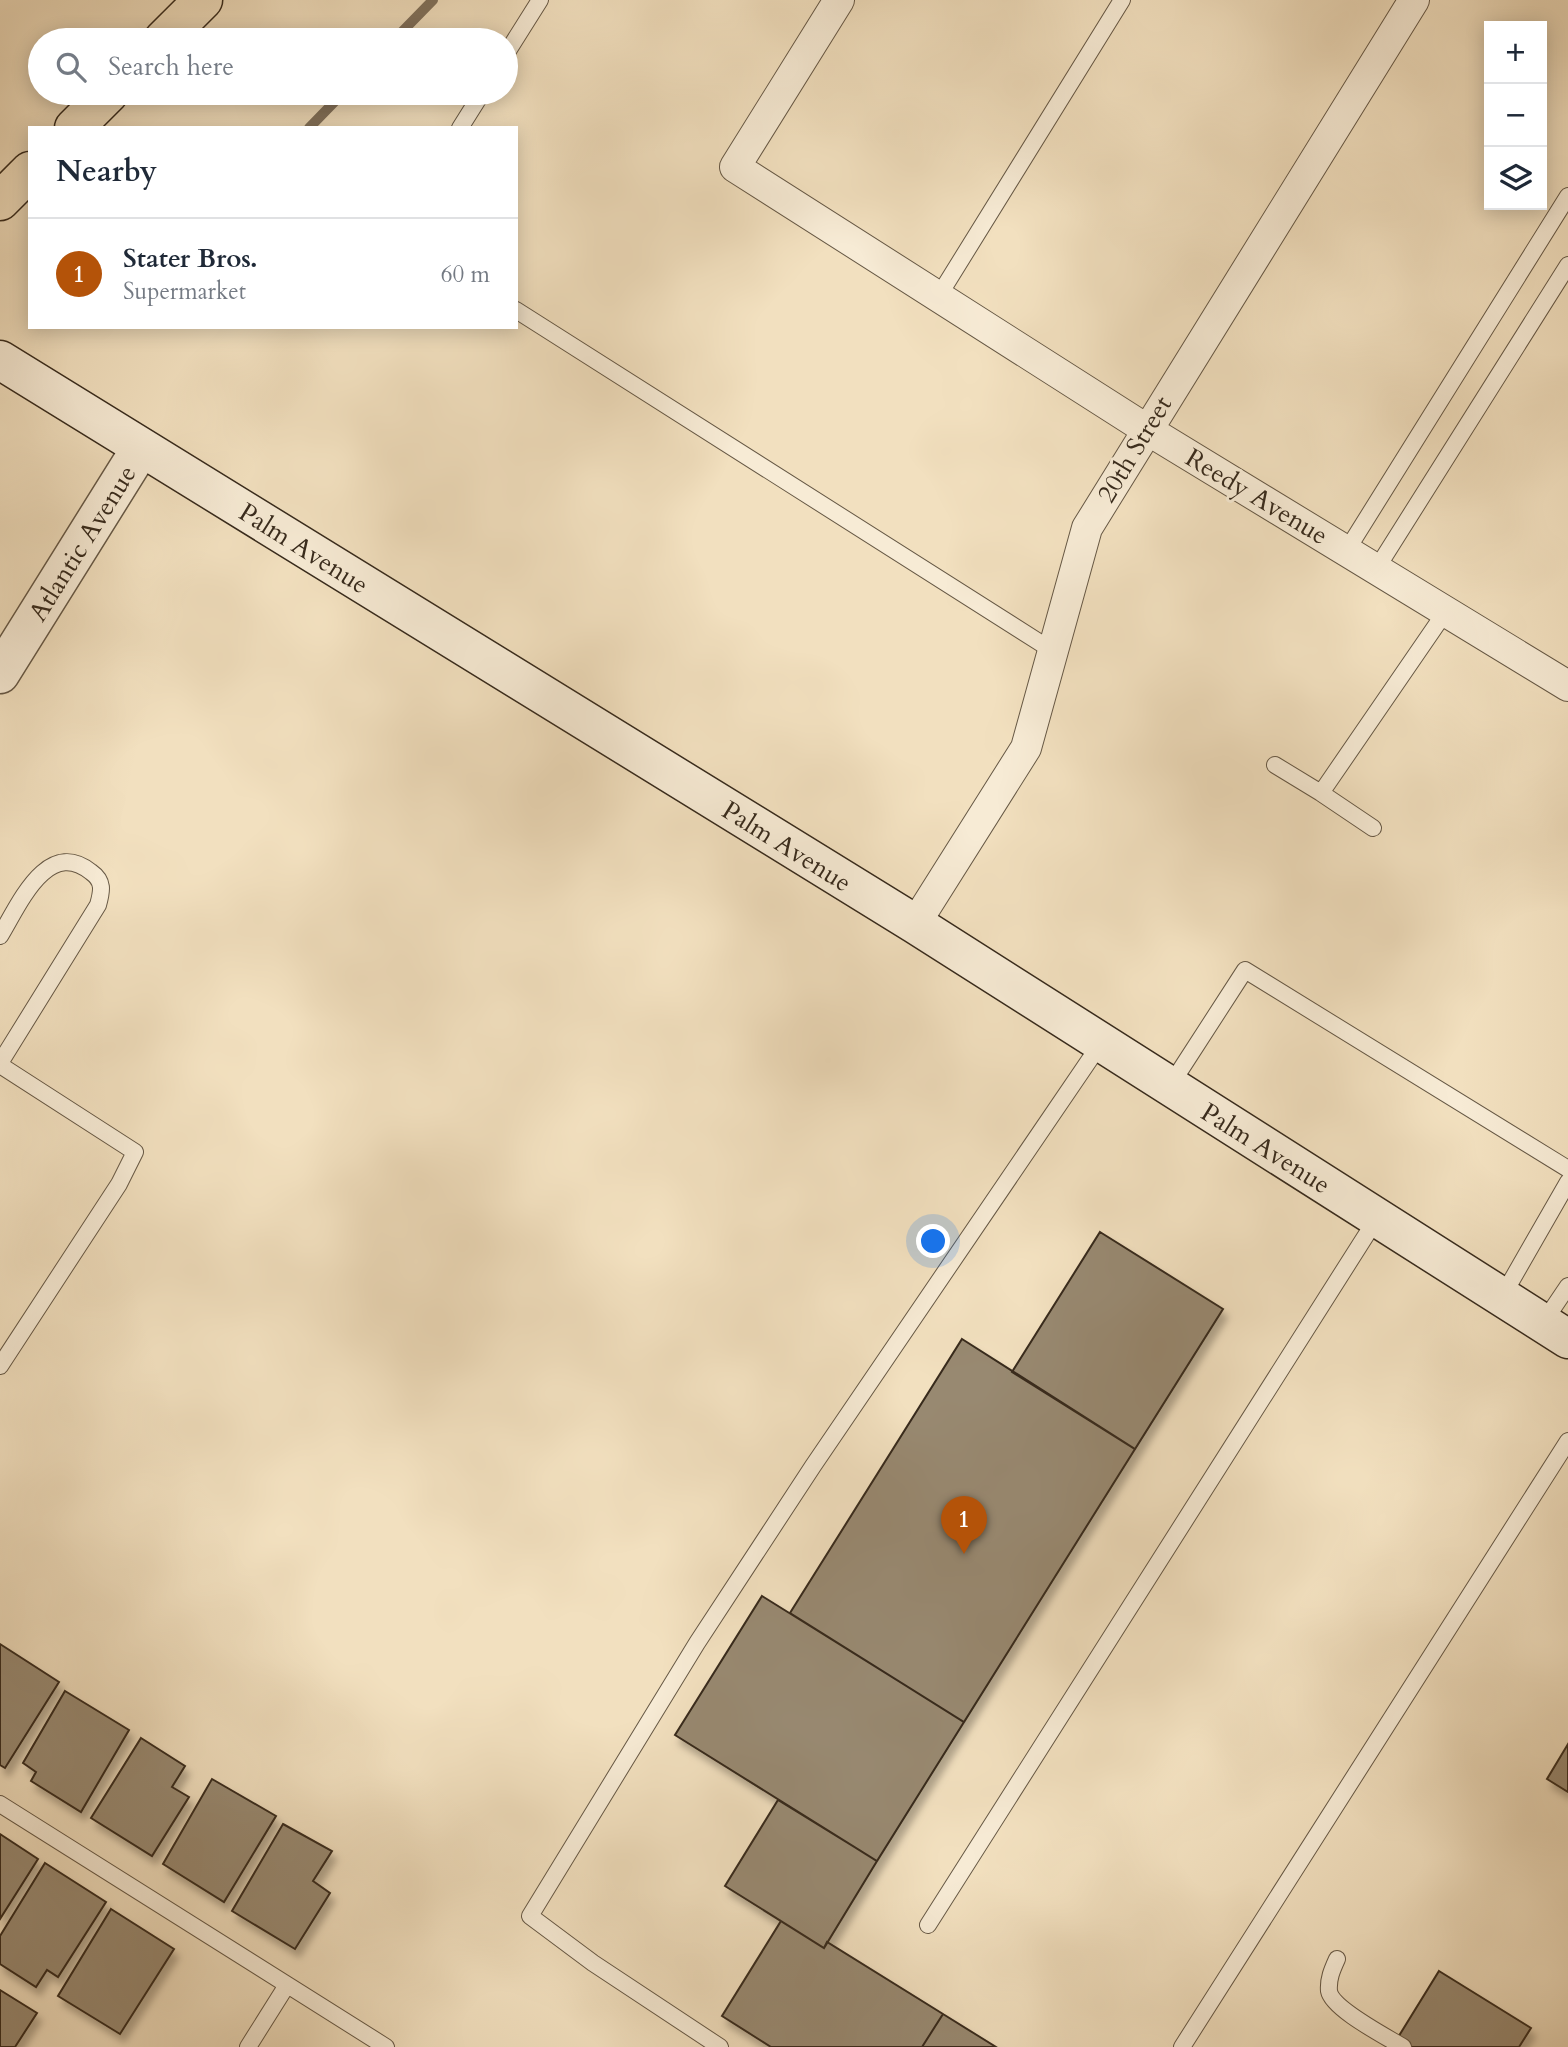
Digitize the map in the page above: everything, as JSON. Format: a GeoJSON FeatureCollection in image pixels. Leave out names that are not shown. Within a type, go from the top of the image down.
{"type":"FeatureCollection","features":[{"type":"Feature","properties":{"kind":"highway"},"geometry":{"type":"LineString","coordinates":[[175,28],[203,0]]}},
{"type":"Feature","properties":{"kind":"highway"},"geometry":{"type":"LineString","coordinates":[[76,126],[97,105]]}},
{"type":"Feature","properties":{"kind":"highway"},"geometry":{"type":"LineString","coordinates":[[0,201],[28,173]]}},
{"type":"Feature","properties":{"kind":"main road","name":"Palm Avenue"},"geometry":{"type":"LineString","coordinates":[[0,360],[915,924],[1556,1331]]}},
{"type":"Feature","properties":{"kind":"main road","name":"Atlantic Avenue"},"geometry":{"type":"LineString","coordinates":[[0,674],[141,448]]}},
{"type":"Feature","properties":{"kind":"street","name":"Reedy Avenue"},"geometry":{"type":"LineString","coordinates":[[839,0],[735,167],[1146,429],[1568,686]]}},
{"type":"Feature","properties":{"kind":"street","name":"20th Street"},"geometry":{"type":"LineString","coordinates":[[915,924],[1026,748],[1087,528],[1414,0]]}},
{"type":"Feature","properties":{"kind":"lane"},"geometry":{"type":"LineString","coordinates":[[518,35],[540,0]]}},
{"type":"Feature","properties":{"kind":"lane"},"geometry":{"type":"LineString","coordinates":[[938,297],[1122,0]]}},
{"type":"Feature","properties":{"kind":"lane"},"geometry":{"type":"LineString","coordinates":[[461,126],[474,105]]}},
{"type":"Feature","properties":{"kind":"lane"},"geometry":{"type":"LineString","coordinates":[[1347,550],[1568,196]]}},
{"type":"Feature","properties":{"kind":"lane"},"geometry":{"type":"LineString","coordinates":[[1377,568],[1568,265]]}},
{"type":"Feature","properties":{"kind":"lane"},"geometry":{"type":"LineString","coordinates":[[518,311],[1053,651]]}},
{"type":"Feature","properties":{"kind":"lane"},"geometry":{"type":"LineString","coordinates":[[1321,793],[1446,611]]}},
{"type":"Feature","properties":{"kind":"lane"},"geometry":{"type":"LineString","coordinates":[[1275,765],[1373,828]]}},
{"type":"Feature","properties":{"kind":"lane"},"geometry":{"type":"LineString","coordinates":[[0,936],[37,876],[52,864],[65,861],[81,863],[97,876],[103,889],[98,905],[0,1064],[135,1152],[112,1195],[0,1366]]}},
{"type":"Feature","properties":{"kind":"lane"},"geometry":{"type":"LineString","coordinates":[[1170,1086],[1245,970],[1568,1169]]}},
{"type":"Feature","properties":{"kind":"lane"},"geometry":{"type":"LineString","coordinates":[[720,2047],[593,1963],[530,1916],[698,1643],[813,1466],[1101,1043]]}},
{"type":"Feature","properties":{"kind":"lane"},"geometry":{"type":"LineString","coordinates":[[1502,1297],[1568,1182]]}},
{"type":"Feature","properties":{"kind":"lane"},"geometry":{"type":"LineString","coordinates":[[928,1925],[1377,1218]]}},
{"type":"Feature","properties":{"kind":"lane"},"geometry":{"type":"LineString","coordinates":[[1556,1331],[1568,1286]]}},
{"type":"Feature","properties":{"kind":"lane"},"geometry":{"type":"LineString","coordinates":[[1181,2047],[1568,1441]]}},
{"type":"Feature","properties":{"kind":"lane"},"geometry":{"type":"LineString","coordinates":[[0,1804],[386,2047]]}},
{"type":"Feature","properties":{"kind":"lane"},"geometry":{"type":"LineString","coordinates":[[1337,1959],[1329,1978],[1329,1994],[1340,2007],[1403,2047]]}},
{"type":"Feature","properties":{"kind":"lane"},"geometry":{"type":"LineString","coordinates":[[248,2047],[287,1985]]}},
{"type":"Feature","properties":{"kind":"building"},"geometry":{"type":"Polygon","coordinates":[[[1100,1232],[1223,1309],[1135,1449],[1012,1372],[1100,1232]]]}},
{"type":"Feature","properties":{"kind":"building"},"geometry":{"type":"Polygon","coordinates":[[[962,1339],[1135,1449],[964,1722],[790,1613],[962,1339]]]}},
{"type":"Feature","properties":{"kind":"building"},"geometry":{"type":"Polygon","coordinates":[[[762,1596],[964,1722],[877,1861],[675,1735],[762,1596]]]}},
{"type":"Feature","properties":{"kind":"building"},"geometry":{"type":"Polygon","coordinates":[[[0,1644],[59,1682],[5,1768],[0,1765],[0,1644]]]}},
{"type":"Feature","properties":{"kind":"building"},"geometry":{"type":"Polygon","coordinates":[[[65,1691],[129,1730],[81,1812],[31,1781],[36,1772],[23,1763],[65,1691]]]}},
{"type":"Feature","properties":{"kind":"building"},"geometry":{"type":"Polygon","coordinates":[[[141,1738],[185,1766],[172,1787],[189,1797],[152,1856],[91,1818],[141,1738]]]}},
{"type":"Feature","properties":{"kind":"building"},"geometry":{"type":"Polygon","coordinates":[[[1568,1744],[1568,1792],[1547,1779],[1568,1744]]]}},
{"type":"Feature","properties":{"kind":"building"},"geometry":{"type":"Polygon","coordinates":[[[212,1779],[276,1816],[224,1902],[163,1864],[212,1779]]]}},
{"type":"Feature","properties":{"kind":"building"},"geometry":{"type":"Polygon","coordinates":[[[778,1800],[877,1861],[824,1948],[725,1886],[778,1800]]]}},
{"type":"Feature","properties":{"kind":"building"},"geometry":{"type":"Polygon","coordinates":[[[283,1824],[332,1851],[313,1881],[330,1893],[295,1949],[232,1911],[283,1824]]]}},
{"type":"Feature","properties":{"kind":"building"},"geometry":{"type":"Polygon","coordinates":[[[0,1834],[38,1859],[0,1919],[0,1834]]]}},
{"type":"Feature","properties":{"kind":"building"},"geometry":{"type":"Polygon","coordinates":[[[45,1863],[106,1902],[58,1977],[47,1970],[36,1987],[0,1964],[0,1936],[45,1863]]]}},
{"type":"Feature","properties":{"kind":"building"},"geometry":{"type":"Polygon","coordinates":[[[111,1909],[174,1949],[120,2034],[58,1996],[111,1909]]]}},
{"type":"Feature","properties":{"kind":"building"},"geometry":{"type":"Polygon","coordinates":[[[781,1921],[824,1948],[827,1942],[943,2014],[922,2047],[771,2047],[722,2016],[781,1921]]]}},
{"type":"Feature","properties":{"kind":"building"},"geometry":{"type":"Polygon","coordinates":[[[1439,1971],[1531,2028],[1519,2047],[1410,2047],[1397,2039],[1439,1971]]]}},
{"type":"Feature","properties":{"kind":"building"},"geometry":{"type":"Polygon","coordinates":[[[0,1990],[37,2013],[15,2047],[0,2047],[0,1990]]]}},
{"type":"Feature","properties":{"kind":"building"},"geometry":{"type":"Polygon","coordinates":[[[943,2014],[996,2047],[922,2047],[943,2014]]]}},
{"type":"Feature","properties":{"kind":"waterway"},"geometry":{"type":"LineString","coordinates":[[406,28],[433,0]]}},
{"type":"Feature","properties":{"kind":"waterway"},"geometry":{"type":"LineString","coordinates":[[311,126],[331,105]]}},
{"type":"Feature","properties":{"kind":"place","name":"Stater Bros."},"geometry":{"type":"Point","coordinates":[964,1554]}}]}
